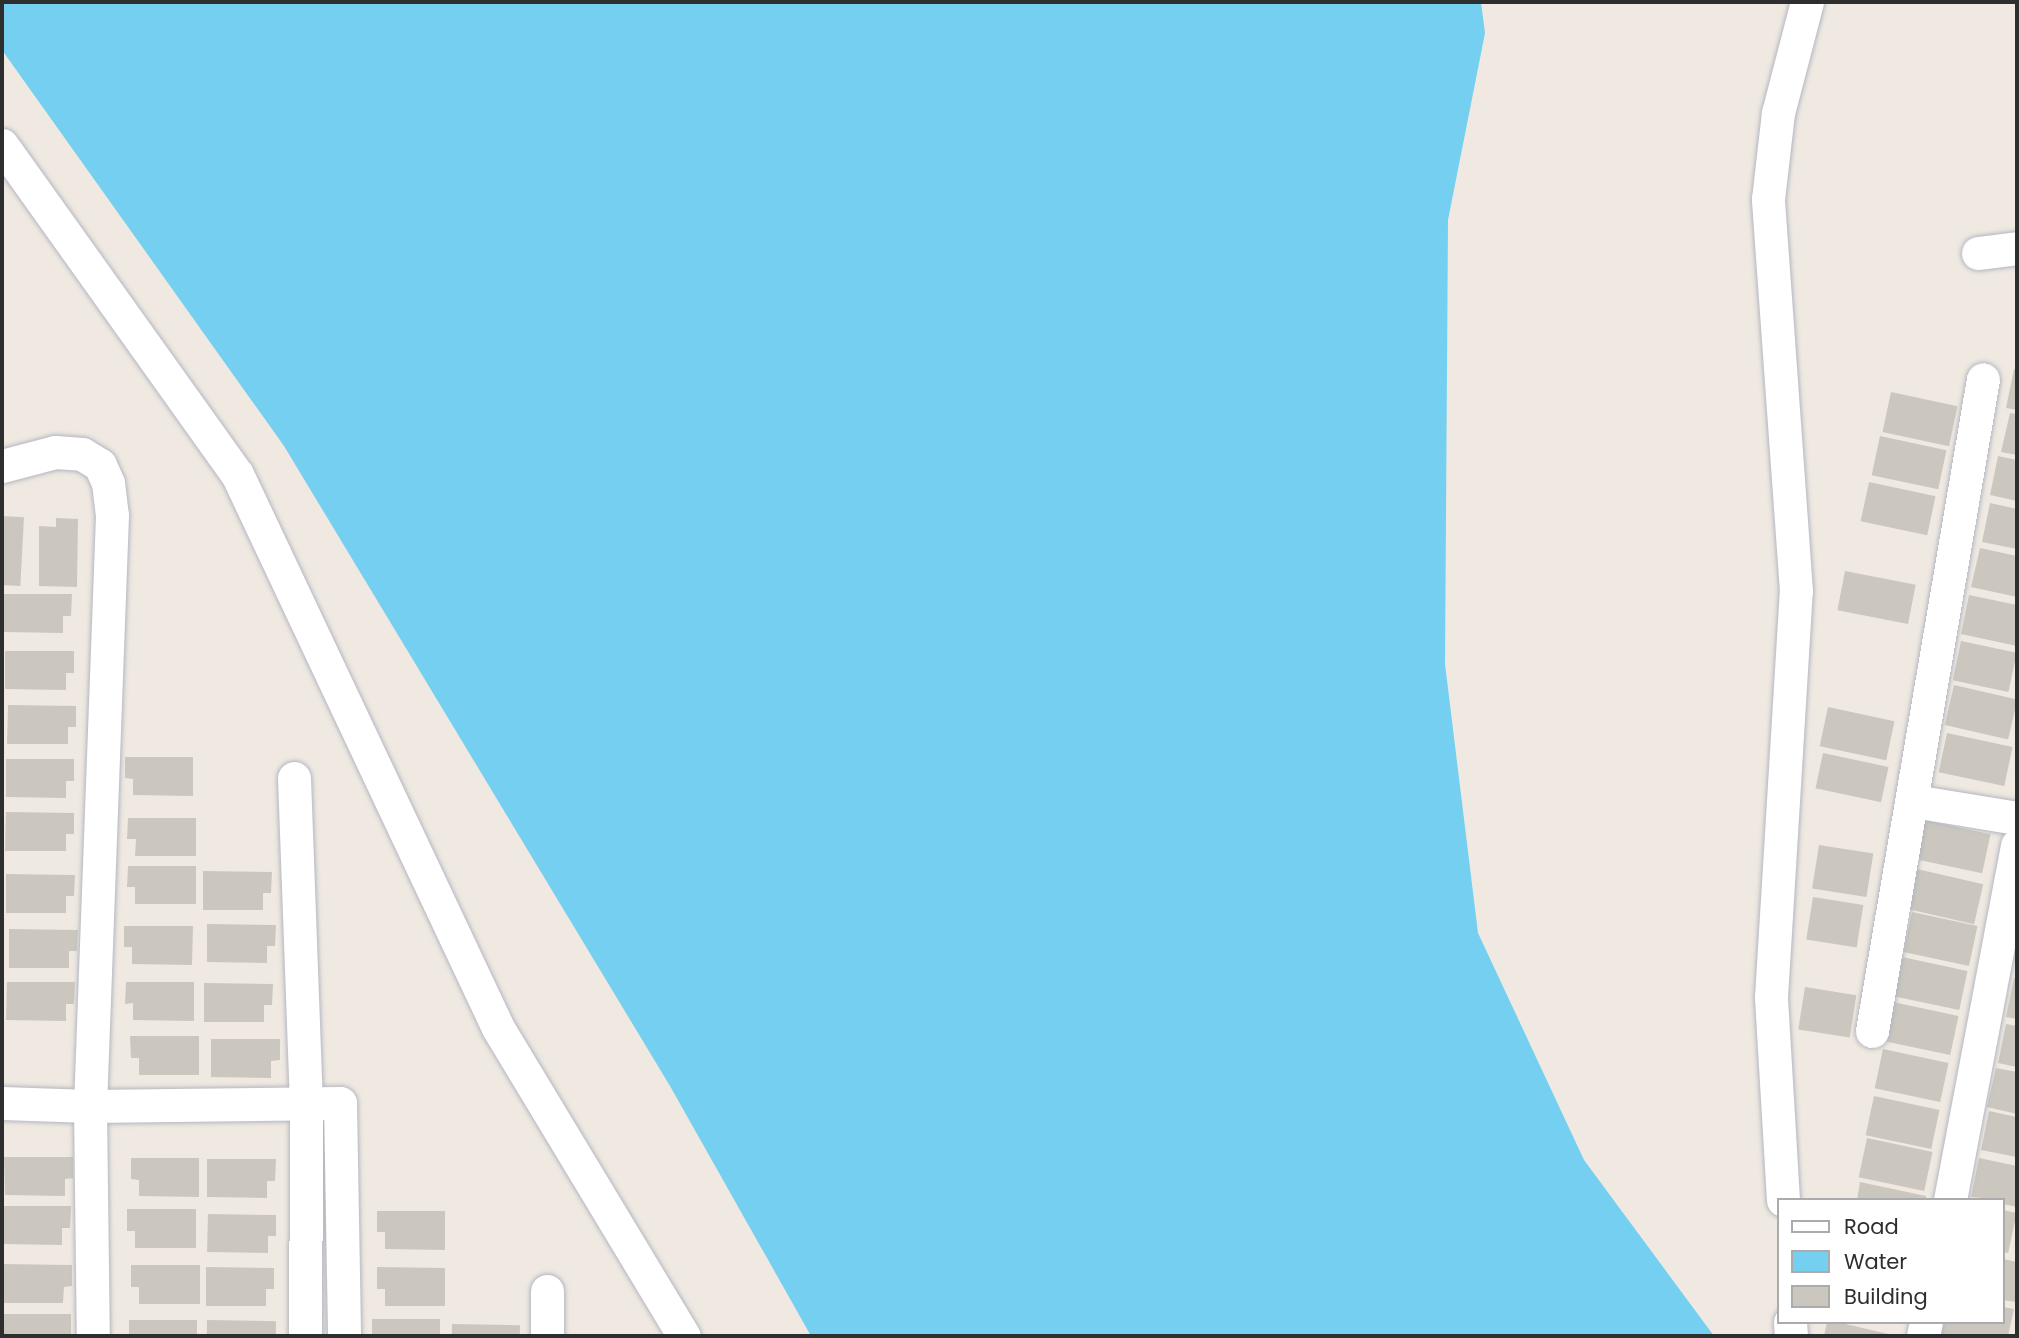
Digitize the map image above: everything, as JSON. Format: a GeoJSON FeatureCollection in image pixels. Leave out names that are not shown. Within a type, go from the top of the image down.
{"type":"FeatureCollection","features":[{"type":"Feature","properties":{"kind":"street"},"geometry":{"type":"LineString","coordinates":[[1783,1198],[1771,998],[1796,591],[1768,199],[1778,113],[1807,2]]}},
{"type":"Feature","properties":{"kind":"street"},"geometry":{"type":"LineString","coordinates":[[2,145],[237,474],[498,1028],[684,1336]]}},
{"type":"Feature","properties":{"kind":"street"},"geometry":{"type":"LineString","coordinates":[[1978,253],[2017,248]]}},
{"type":"Feature","properties":{"kind":"street"},"geometry":{"type":"LineString","coordinates":[[1872,1031],[1983,379]]}},
{"type":"Feature","properties":{"kind":"street"},"geometry":{"type":"LineString","coordinates":[[2,466],[55,452],[82,454],[100,465],[109,493],[112,515],[90,1106],[93,1336]]}},
{"type":"Feature","properties":{"kind":"street"},"geometry":{"type":"LineString","coordinates":[[294,778],[306,1104],[305,1336]]}},
{"type":"Feature","properties":{"kind":"street"},"geometry":{"type":"LineString","coordinates":[[1913,801],[2017,818]]}},
{"type":"Feature","properties":{"kind":"street"},"geometry":{"type":"LineString","coordinates":[[1950,1198],[2017,845]]}},
{"type":"Feature","properties":{"kind":"street"},"geometry":{"type":"LineString","coordinates":[[2,1103],[90,1106],[340,1103],[344,1336]]}},
{"type":"Feature","properties":{"kind":"street"},"geometry":{"type":"LineString","coordinates":[[547,1291],[547,1336]]}},
{"type":"Feature","properties":{"kind":"water"},"geometry":{"type":"Polygon","coordinates":[[[2,2],[1481,2],[1485,33],[1448,220],[1445,664],[1478,933],[1584,1160],[1714,1336],[811,1336],[670,1086],[284,446],[2,50],[2,2]]]}},
{"type":"Feature","properties":{"kind":"building"},"geometry":{"type":"Polygon","coordinates":[[[2014,369],[2017,370],[2017,410],[2006,408],[2014,369]]]}},
{"type":"Feature","properties":{"kind":"building"},"geometry":{"type":"Polygon","coordinates":[[[1891,392],[1958,406],[1949,446],[1882,432],[1891,392]]]}},
{"type":"Feature","properties":{"kind":"building"},"geometry":{"type":"Polygon","coordinates":[[[2010,413],[2017,414],[2017,455],[2001,452],[2010,413]]]}},
{"type":"Feature","properties":{"kind":"building"},"geometry":{"type":"Polygon","coordinates":[[[1880,436],[1947,450],[1938,489],[1872,475],[1880,436]]]}},
{"type":"Feature","properties":{"kind":"building"},"geometry":{"type":"Polygon","coordinates":[[[1998,456],[2017,460],[2017,501],[1990,495],[1998,456]]]}},
{"type":"Feature","properties":{"kind":"building"},"geometry":{"type":"Polygon","coordinates":[[[1869,482],[1936,496],[1927,535],[1861,521],[1869,482]]]}},
{"type":"Feature","properties":{"kind":"building"},"geometry":{"type":"Polygon","coordinates":[[[1990,503],[2017,509],[2017,549],[1982,542],[1990,503]]]}},
{"type":"Feature","properties":{"kind":"building"},"geometry":{"type":"Polygon","coordinates":[[[2,516],[24,517],[20,586],[2,585],[2,516]]]}},
{"type":"Feature","properties":{"kind":"building"},"geometry":{"type":"Polygon","coordinates":[[[56,518],[78,519],[77,587],[39,586],[39,526],[56,527],[56,518]]]}},
{"type":"Feature","properties":{"kind":"building"},"geometry":{"type":"Polygon","coordinates":[[[1980,548],[2017,556],[2017,597],[1971,587],[1980,548]]]}},
{"type":"Feature","properties":{"kind":"building"},"geometry":{"type":"Polygon","coordinates":[[[1845,571],[1916,585],[1908,624],[1837,610],[1845,571]]]}},
{"type":"Feature","properties":{"kind":"building"},"geometry":{"type":"Polygon","coordinates":[[[3,594],[72,594],[71,616],[63,616],[63,633],[3,632],[3,594]]]}},
{"type":"Feature","properties":{"kind":"building"},"geometry":{"type":"Polygon","coordinates":[[[1969,595],[2017,605],[2017,646],[1961,634],[1969,595]]]}},
{"type":"Feature","properties":{"kind":"building"},"geometry":{"type":"Polygon","coordinates":[[[1961,641],[2017,653],[2008,692],[1953,680],[1961,641]]]}},
{"type":"Feature","properties":{"kind":"building"},"geometry":{"type":"Polygon","coordinates":[[[5,651],[74,651],[74,673],[66,673],[66,690],[5,689],[5,651]]]}},
{"type":"Feature","properties":{"kind":"building"},"geometry":{"type":"Polygon","coordinates":[[[1954,685],[2017,700],[2008,740],[1945,725],[1954,685]]]}},
{"type":"Feature","properties":{"kind":"building"},"geometry":{"type":"Polygon","coordinates":[[[8,705],[76,706],[76,727],[68,727],[68,744],[7,744],[8,705]]]}},
{"type":"Feature","properties":{"kind":"building"},"geometry":{"type":"Polygon","coordinates":[[[1828,707],[1895,721],[1886,760],[1820,746],[1828,707]]]}},
{"type":"Feature","properties":{"kind":"building"},"geometry":{"type":"Polygon","coordinates":[[[1947,733],[2013,747],[2004,786],[1939,772],[1947,733]]]}},
{"type":"Feature","properties":{"kind":"building"},"geometry":{"type":"Polygon","coordinates":[[[1823,753],[1889,767],[1881,802],[1816,788],[1823,753]]]}},
{"type":"Feature","properties":{"kind":"building"},"geometry":{"type":"Polygon","coordinates":[[[125,757],[193,757],[193,796],[133,795],[133,779],[125,778],[125,757]]]}},
{"type":"Feature","properties":{"kind":"building"},"geometry":{"type":"Polygon","coordinates":[[[6,759],[74,759],[74,781],[66,781],[66,798],[6,797],[6,759]]]}},
{"type":"Feature","properties":{"kind":"building"},"geometry":{"type":"Polygon","coordinates":[[[6,812],[74,813],[74,834],[66,834],[66,851],[5,851],[6,812]]]}},
{"type":"Feature","properties":{"kind":"building"},"geometry":{"type":"Polygon","coordinates":[[[128,818],[196,818],[196,856],[135,856],[136,839],[127,839],[128,818]]]}},
{"type":"Feature","properties":{"kind":"building"},"geometry":{"type":"Polygon","coordinates":[[[1924,820],[1991,834],[1982,873],[1916,859],[1924,820]]]}},
{"type":"Feature","properties":{"kind":"building"},"geometry":{"type":"Polygon","coordinates":[[[1819,845],[1873,854],[1866,897],[1812,888],[1819,845]]]}},
{"type":"Feature","properties":{"kind":"building"},"geometry":{"type":"Polygon","coordinates":[[[128,866],[196,866],[196,904],[135,904],[135,887],[127,887],[128,866]]]}},
{"type":"Feature","properties":{"kind":"building"},"geometry":{"type":"Polygon","coordinates":[[[1917,869],[1983,884],[1974,924],[1908,909],[1917,869]]]}},
{"type":"Feature","properties":{"kind":"building"},"geometry":{"type":"Polygon","coordinates":[[[203,871],[272,872],[271,893],[263,893],[263,910],[203,910],[203,871]]]}},
{"type":"Feature","properties":{"kind":"building"},"geometry":{"type":"Polygon","coordinates":[[[6,874],[75,875],[74,896],[66,896],[66,913],[6,913],[6,874]]]}},
{"type":"Feature","properties":{"kind":"building"},"geometry":{"type":"Polygon","coordinates":[[[1813,897],[1863,905],[1857,947],[1806,939],[1813,897]]]}},
{"type":"Feature","properties":{"kind":"building"},"geometry":{"type":"Polygon","coordinates":[[[1912,912],[1978,926],[1969,966],[1903,952],[1912,912]]]}},
{"type":"Feature","properties":{"kind":"building"},"geometry":{"type":"Polygon","coordinates":[[[207,924],[276,925],[275,946],[267,946],[267,963],[207,962],[207,924]]]}},
{"type":"Feature","properties":{"kind":"building"},"geometry":{"type":"Polygon","coordinates":[[[124,926],[193,926],[192,965],[132,964],[132,947],[124,947],[124,926]]]}},
{"type":"Feature","properties":{"kind":"building"},"geometry":{"type":"Polygon","coordinates":[[[9,929],[78,930],[77,951],[69,951],[69,968],[9,968],[9,929]]]}},
{"type":"Feature","properties":{"kind":"building"},"geometry":{"type":"Polygon","coordinates":[[[1902,957],[1968,971],[1959,1010],[1894,996],[1902,957]]]}},
{"type":"Feature","properties":{"kind":"building"},"geometry":{"type":"Polygon","coordinates":[[[2014,978],[2017,979],[2017,1019],[2006,1017],[2014,978]]]}},
{"type":"Feature","properties":{"kind":"building"},"geometry":{"type":"Polygon","coordinates":[[[7,982],[75,982],[74,1004],[66,1004],[66,1021],[6,1020],[7,982]]]}},
{"type":"Feature","properties":{"kind":"building"},"geometry":{"type":"Polygon","coordinates":[[[126,982],[194,982],[194,1021],[133,1020],[133,1003],[125,1004],[126,982]]]}},
{"type":"Feature","properties":{"kind":"building"},"geometry":{"type":"Polygon","coordinates":[[[204,983],[273,984],[272,1005],[264,1005],[264,1022],[204,1022],[204,983]]]}},
{"type":"Feature","properties":{"kind":"building"},"geometry":{"type":"Polygon","coordinates":[[[1805,987],[1856,995],[1850,1038],[1798,1029],[1805,987]]]}},
{"type":"Feature","properties":{"kind":"building"},"geometry":{"type":"Polygon","coordinates":[[[1893,1002],[1959,1016],[1950,1055],[1885,1041],[1893,1002]]]}},
{"type":"Feature","properties":{"kind":"building"},"geometry":{"type":"Polygon","coordinates":[[[2006,1024],[2017,1026],[2017,1067],[1998,1063],[2006,1024]]]}},
{"type":"Feature","properties":{"kind":"building"},"geometry":{"type":"Polygon","coordinates":[[[130,1036],[199,1036],[199,1075],[139,1075],[139,1058],[131,1058],[130,1036]]]}},
{"type":"Feature","properties":{"kind":"building"},"geometry":{"type":"Polygon","coordinates":[[[211,1039],[280,1039],[280,1060],[271,1061],[271,1078],[211,1077],[211,1039]]]}},
{"type":"Feature","properties":{"kind":"building"},"geometry":{"type":"Polygon","coordinates":[[[1883,1049],[1949,1063],[1940,1102],[1875,1088],[1883,1049]]]}},
{"type":"Feature","properties":{"kind":"building"},"geometry":{"type":"Polygon","coordinates":[[[1996,1068],[2017,1072],[2017,1114],[1987,1107],[1996,1068]]]}},
{"type":"Feature","properties":{"kind":"building"},"geometry":{"type":"Polygon","coordinates":[[[1874,1096],[1940,1110],[1931,1149],[1866,1135],[1874,1096]]]}},
{"type":"Feature","properties":{"kind":"building"},"geometry":{"type":"Polygon","coordinates":[[[1989,1111],[2017,1117],[2017,1157],[1981,1150],[1989,1111]]]}},
{"type":"Feature","properties":{"kind":"building"},"geometry":{"type":"Polygon","coordinates":[[[1867,1138],[1933,1152],[1924,1191],[1859,1177],[1867,1138]]]}},
{"type":"Feature","properties":{"kind":"building"},"geometry":{"type":"Polygon","coordinates":[[[4,1157],[73,1157],[73,1178],[65,1179],[65,1196],[5,1195],[4,1157]]]}},
{"type":"Feature","properties":{"kind":"building"},"geometry":{"type":"Polygon","coordinates":[[[131,1158],[199,1158],[199,1197],[139,1196],[139,1180],[131,1179],[131,1158]]]}},
{"type":"Feature","properties":{"kind":"building"},"geometry":{"type":"Polygon","coordinates":[[[1979,1158],[2017,1166],[2017,1207],[2005,1204],[2005,1198],[1971,1197],[1979,1158]]]}},
{"type":"Feature","properties":{"kind":"building"},"geometry":{"type":"Polygon","coordinates":[[[207,1159],[276,1159],[275,1181],[267,1181],[267,1198],[207,1197],[207,1159]]]}},
{"type":"Feature","properties":{"kind":"building"},"geometry":{"type":"Polygon","coordinates":[[[1860,1182],[1926,1196],[1926,1198],[1857,1198],[1860,1182]]]}},
{"type":"Feature","properties":{"kind":"building"},"geometry":{"type":"Polygon","coordinates":[[[2,1206],[71,1206],[70,1228],[62,1228],[62,1245],[2,1244],[2,1206]]]}},
{"type":"Feature","properties":{"kind":"building"},"geometry":{"type":"Polygon","coordinates":[[[127,1209],[196,1209],[196,1248],[135,1248],[135,1231],[127,1231],[127,1209]]]}},
{"type":"Feature","properties":{"kind":"building"},"geometry":{"type":"Polygon","coordinates":[[[2005,1210],[2017,1213],[2008,1253],[2005,1252],[2005,1210]]]}},
{"type":"Feature","properties":{"kind":"building"},"geometry":{"type":"Polygon","coordinates":[[[377,1211],[445,1211],[445,1250],[385,1249],[385,1232],[377,1232],[377,1211]]]}},
{"type":"Feature","properties":{"kind":"building"},"geometry":{"type":"Polygon","coordinates":[[[208,1214],[276,1215],[276,1236],[268,1236],[268,1253],[207,1252],[208,1214]]]}},
{"type":"Feature","properties":{"kind":"building"},"geometry":{"type":"Polygon","coordinates":[[[2005,1259],[2017,1262],[2016,1302],[2005,1300],[2005,1259]]]}},
{"type":"Feature","properties":{"kind":"building"},"geometry":{"type":"Polygon","coordinates":[[[3,1264],[72,1265],[72,1286],[64,1287],[63,1303],[3,1303],[3,1264]]]}},
{"type":"Feature","properties":{"kind":"building"},"geometry":{"type":"Polygon","coordinates":[[[131,1265],[200,1265],[200,1304],[139,1304],[139,1287],[131,1287],[131,1265]]]}},
{"type":"Feature","properties":{"kind":"building"},"geometry":{"type":"Polygon","coordinates":[[[206,1267],[274,1268],[274,1289],[266,1289],[266,1306],[206,1306],[206,1267]]]}},
{"type":"Feature","properties":{"kind":"building"},"geometry":{"type":"Polygon","coordinates":[[[377,1267],[445,1268],[445,1306],[385,1306],[385,1289],[377,1289],[377,1267]]]}},
{"type":"Feature","properties":{"kind":"building"},"geometry":{"type":"Polygon","coordinates":[[[2005,1307],[2014,1309],[2008,1336],[1939,1334],[1942,1324],[2005,1324],[2005,1307]]]}},
{"type":"Feature","properties":{"kind":"building"},"geometry":{"type":"Polygon","coordinates":[[[3,1314],[71,1314],[71,1336],[3,1336],[3,1314]]]}},
{"type":"Feature","properties":{"kind":"building"},"geometry":{"type":"Polygon","coordinates":[[[372,1319],[440,1319],[440,1336],[372,1336],[372,1319]]]}},
{"type":"Feature","properties":{"kind":"building"},"geometry":{"type":"Polygon","coordinates":[[[129,1320],[197,1320],[197,1336],[129,1336],[129,1320]]]}},
{"type":"Feature","properties":{"kind":"building"},"geometry":{"type":"Polygon","coordinates":[[[207,1320],[276,1321],[276,1336],[207,1336],[207,1320]]]}},
{"type":"Feature","properties":{"kind":"building"},"geometry":{"type":"Polygon","coordinates":[[[452,1324],[520,1325],[520,1336],[452,1336],[452,1324]]]}},
{"type":"Feature","properties":{"kind":"building"},"geometry":{"type":"Polygon","coordinates":[[[1827,1324],[1846,1324],[1897,1336],[1824,1336],[1827,1324]]]}}]}
